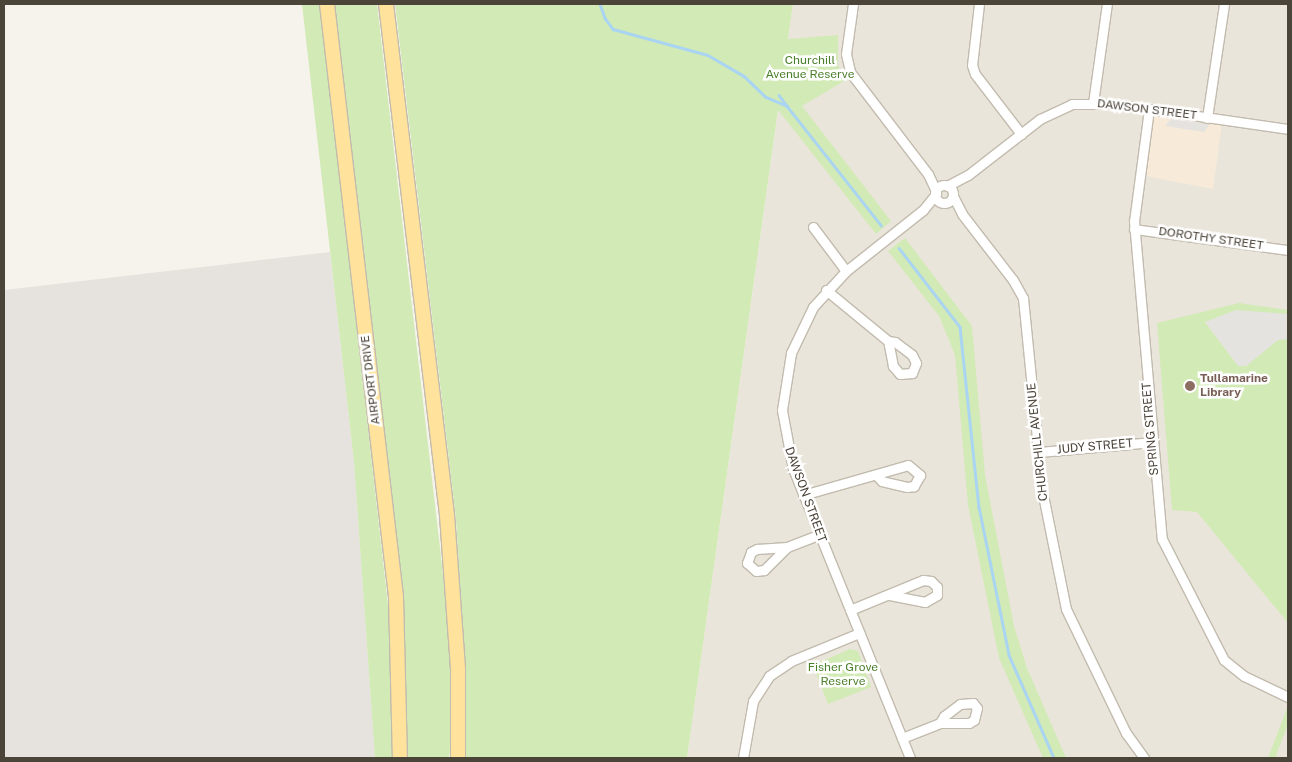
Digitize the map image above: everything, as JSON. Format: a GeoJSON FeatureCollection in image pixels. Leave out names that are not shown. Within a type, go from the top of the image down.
{"type":"FeatureCollection","features":[{"type":"Feature","properties":{"kind":"main road","name":"AIRPORT DRIVE"},"geometry":{"type":"LineString","coordinates":[[327,4],[396,597],[400,758]]}},
{"type":"Feature","properties":{"kind":"main road"},"geometry":{"type":"LineString","coordinates":[[386,4],[448,524],[458,668],[458,758]]}},
{"type":"Feature","properties":{"kind":"street","name":"CHURCHILL AVENUE"},"geometry":{"type":"LineString","coordinates":[[853,4],[847,47],[850,72],[928,174],[962,214],[1013,280],[1023,298],[1043,500],[1070,622],[1126,733],[1144,758]]}},
{"type":"Feature","properties":{"kind":"street"},"geometry":{"type":"LineString","coordinates":[[979,4],[972,56],[975,74],[1021,134]]}},
{"type":"Feature","properties":{"kind":"street"},"geometry":{"type":"LineString","coordinates":[[1093,102],[1107,4]]}},
{"type":"Feature","properties":{"kind":"street"},"geometry":{"type":"LineString","coordinates":[[1207,118],[1224,4]]}},
{"type":"Feature","properties":{"kind":"street","name":"DAWSON STREET"},"geometry":{"type":"LineString","coordinates":[[910,758],[803,495],[785,438],[784,387],[795,341],[813,307],[826,290],[846,271],[1021,134],[1061,108],[1093,102],[1288,129]]}},
{"type":"Feature","properties":{"kind":"street","name":"SPRING STREET"},"geometry":{"type":"LineString","coordinates":[[1149,109],[1134,229],[1162,539],[1211,639],[1224,660],[1237,672],[1288,697]]}},
{"type":"Feature","properties":{"kind":"street"},"geometry":{"type":"LineString","coordinates":[[813,227],[846,271]]}},
{"type":"Feature","properties":{"kind":"street","name":"DOROTHY STREET"},"geometry":{"type":"LineString","coordinates":[[1134,229],[1288,250]]}},
{"type":"Feature","properties":{"kind":"street"},"geometry":{"type":"LineString","coordinates":[[826,290],[888,342]]}},
{"type":"Feature","properties":{"kind":"street","name":"JUDY STREET"},"geometry":{"type":"LineString","coordinates":[[1038,452],[1152,442]]}},
{"type":"Feature","properties":{"kind":"street"},"geometry":{"type":"LineString","coordinates":[[803,495],[876,475]]}},
{"type":"Feature","properties":{"kind":"street"},"geometry":{"type":"LineString","coordinates":[[787,547],[819,535]]}},
{"type":"Feature","properties":{"kind":"street"},"geometry":{"type":"LineString","coordinates":[[850,610],[890,595],[922,580],[931,581],[937,587],[937,595],[925,602],[890,595]]}},
{"type":"Feature","properties":{"kind":"street"},"geometry":{"type":"LineString","coordinates":[[744,758],[753,701],[769,676],[791,661],[860,633]]}},
{"type":"Feature","properties":{"kind":"street"},"geometry":{"type":"LineString","coordinates":[[902,738],[940,723]]}},
{"type":"Feature","properties":{"kind":"shaded area"},"geometry":{"type":"Polygon","coordinates":[[[793,4],[1288,4],[1288,758],[687,758],[793,4]]]}},
{"type":"Feature","properties":{"kind":"shaded area"},"geometry":{"type":"Polygon","coordinates":[[[1153,115],[1222,124],[1213,189],[1145,176],[1153,115]]]}},
{"type":"Feature","properties":{"kind":"shaded area"},"geometry":{"type":"Polygon","coordinates":[[[1171,119],[1210,124],[1204,132],[1165,126],[1171,119]]]}},
{"type":"Feature","properties":{"kind":"shaded area"},"geometry":{"type":"Polygon","coordinates":[[[330,252],[354,462],[375,758],[4,758],[4,290],[330,252]]]}},
{"type":"Feature","properties":{"kind":"shaded area"},"geometry":{"type":"Polygon","coordinates":[[[1236,310],[1288,314],[1288,339],[1278,340],[1246,366],[1238,366],[1205,322],[1236,310]]]}},
{"type":"Feature","properties":{"kind":"green space"},"geometry":{"type":"Polygon","coordinates":[[[302,4],[320,4],[390,623],[393,758],[375,758],[354,462],[302,4]]]}},
{"type":"Feature","properties":{"kind":"green space"},"geometry":{"type":"Polygon","coordinates":[[[331,4],[377,4],[443,574],[450,656],[452,732],[449,758],[405,758],[406,734],[331,4]]]}},
{"type":"Feature","properties":{"kind":"green space","name":"Churchill Avenue Reserve"},"geometry":{"type":"Polygon","coordinates":[[[395,4],[793,4],[788,39],[838,35],[838,65],[844,81],[802,106],[891,221],[876,234],[778,110],[687,758],[463,758],[464,652],[456,519],[395,4]]]}},
{"type":"Feature","properties":{"kind":"green space"},"geometry":{"type":"Polygon","coordinates":[[[905,238],[972,326],[985,475],[1014,626],[1027,668],[1066,758],[1043,758],[999,658],[968,505],[955,355],[939,316],[888,251],[905,238]]]}},
{"type":"Feature","properties":{"kind":"green space"},"geometry":{"type":"Polygon","coordinates":[[[1239,303],[1288,310],[1288,623],[1197,512],[1172,510],[1157,323],[1239,303]]]}},
{"type":"Feature","properties":{"kind":"green space","name":"Fisher Grove Reserve"},"geometry":{"type":"Polygon","coordinates":[[[850,649],[858,651],[871,687],[828,704],[813,665],[850,649]]]}},
{"type":"Feature","properties":{"kind":"green space"},"geometry":{"type":"Polygon","coordinates":[[[1287,708],[1288,724],[1275,758],[1268,758],[1287,708]]]}},
{"type":"Feature","properties":{"kind":"waterway"},"geometry":{"type":"LineString","coordinates":[[600,4],[605,18],[613,29],[708,55],[744,76],[766,97],[787,106],[881,225]]}},
{"type":"Feature","properties":{"kind":"waterway"},"geometry":{"type":"LineString","coordinates":[[779,95],[787,106]]}},
{"type":"Feature","properties":{"kind":"waterway"},"geometry":{"type":"LineString","coordinates":[[899,248],[960,327],[979,507],[1009,655],[1054,758]]}},
{"type":"Feature","properties":{"kind":"place","name":"Tullamarine Library"},"geometry":{"type":"Point","coordinates":[1190,386]}}]}
